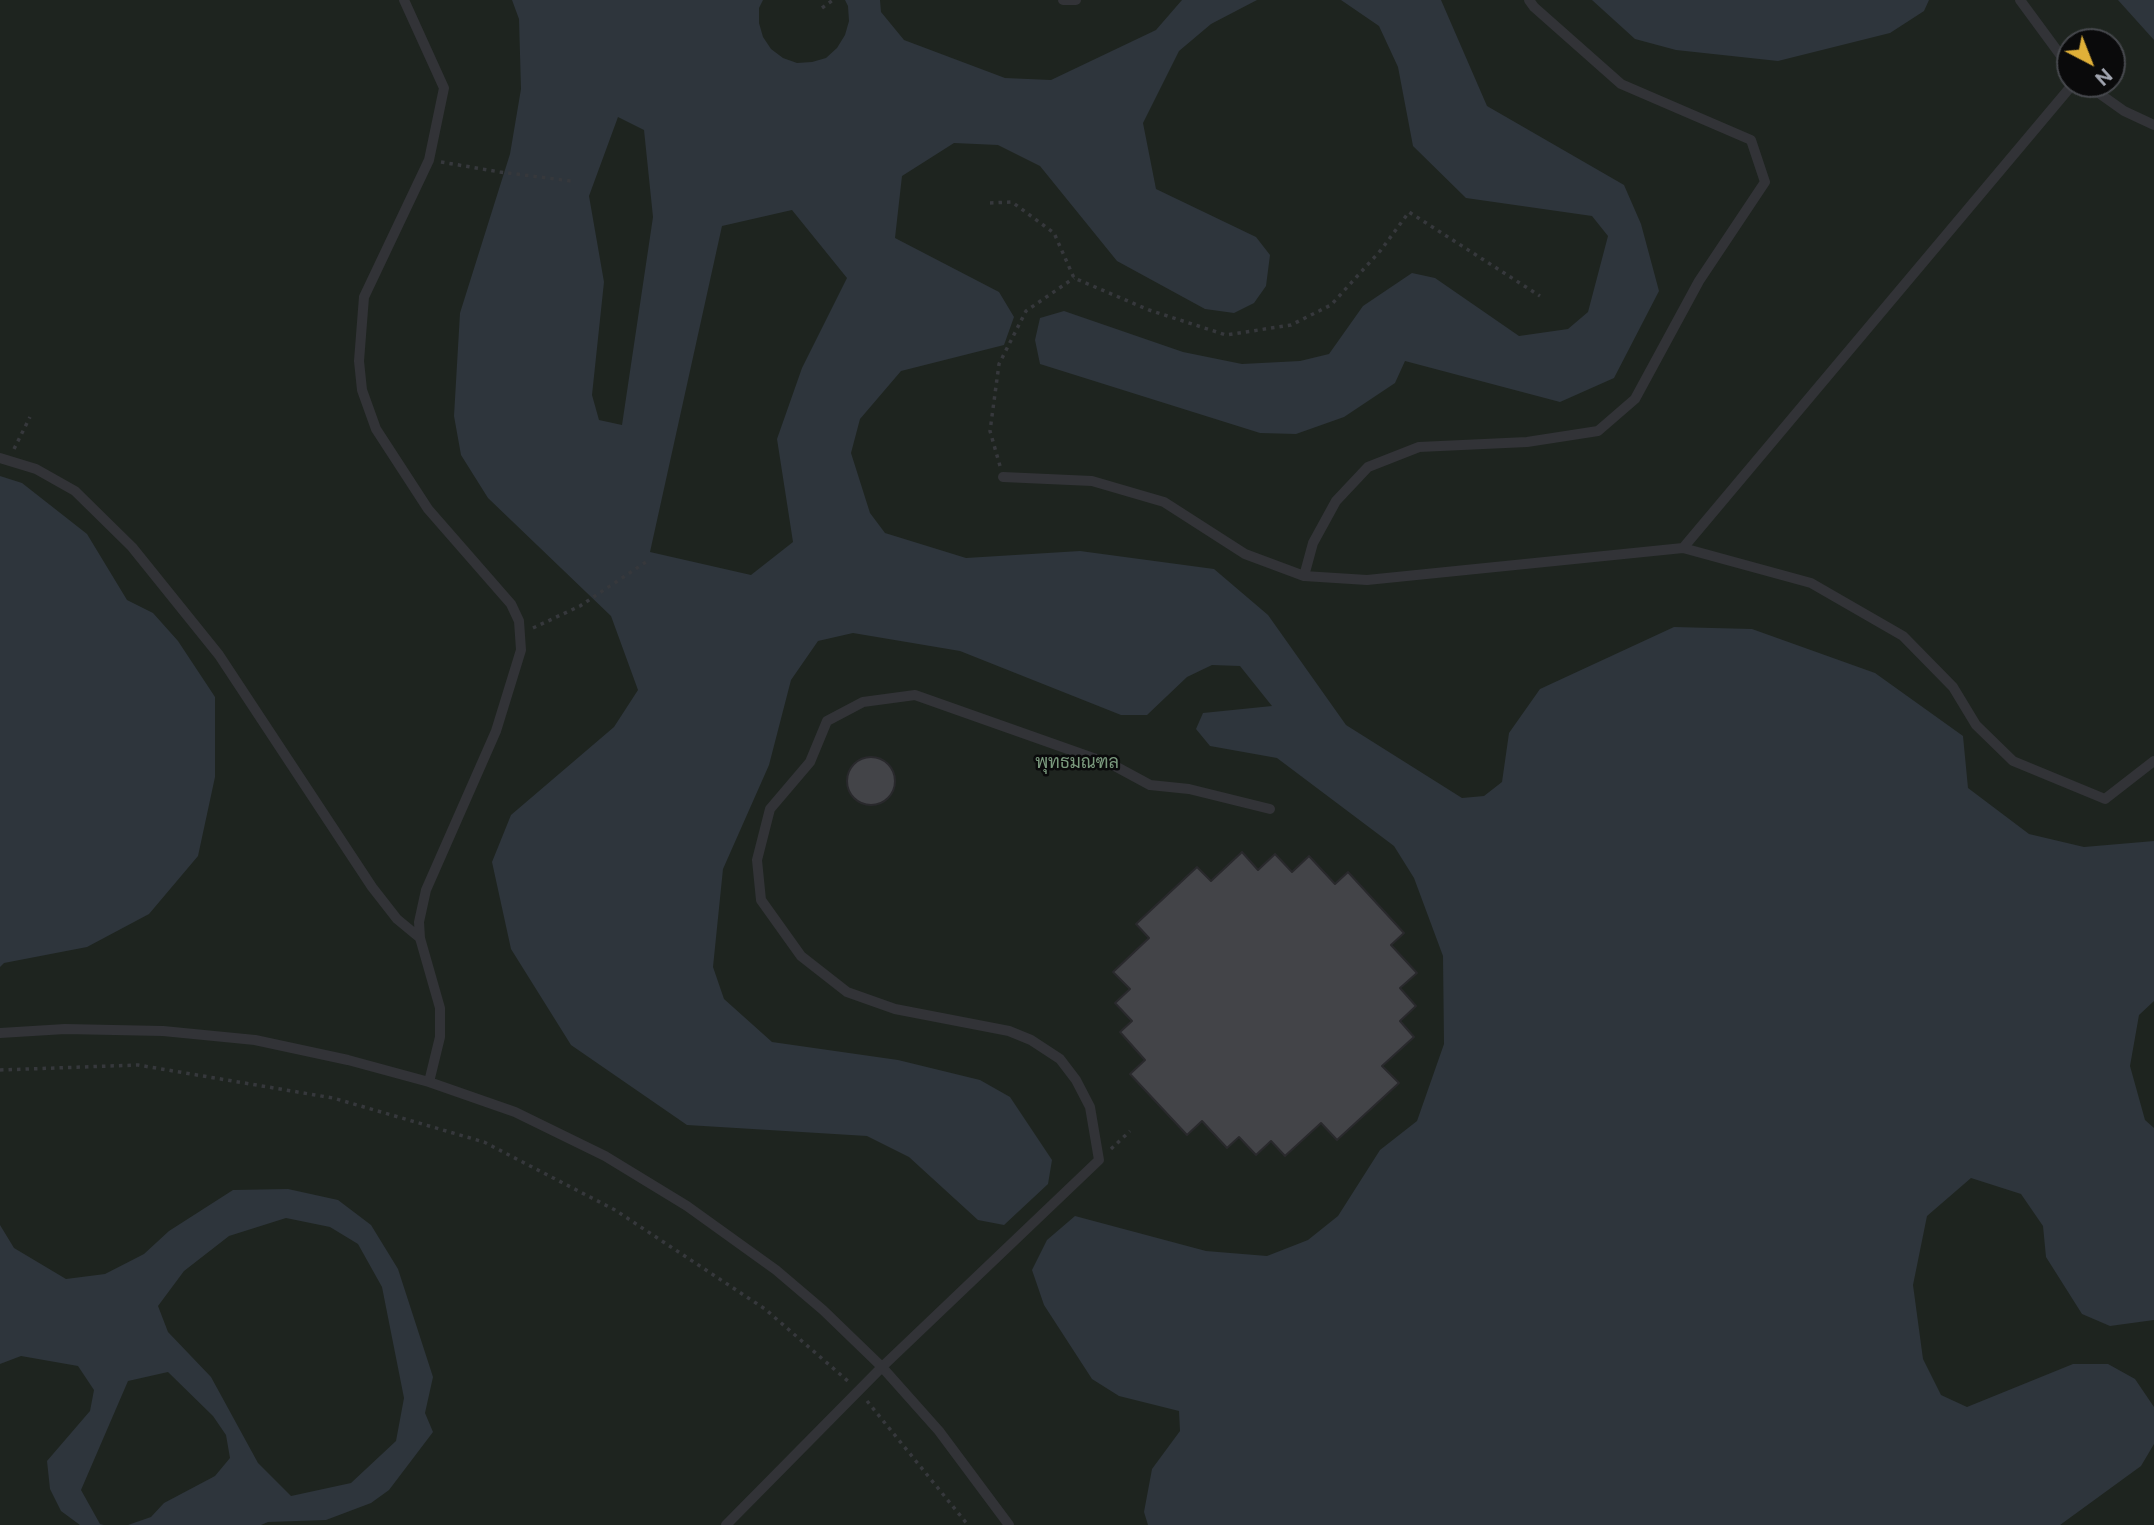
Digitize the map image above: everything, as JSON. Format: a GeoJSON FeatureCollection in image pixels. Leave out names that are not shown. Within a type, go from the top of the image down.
{"type":"FeatureCollection","features":[{"type":"Feature","properties":{"kind":"lane"},"geometry":{"type":"LineString","coordinates":[[404,0],[444,88],[429,160],[363,297],[359,361],[362,390],[376,429],[428,509],[511,604],[519,621],[521,650],[496,731],[426,890],[419,922],[420,938],[440,1008],[440,1037],[429,1082]]}},
{"type":"Feature","properties":{"kind":"lane"},"geometry":{"type":"LineString","coordinates":[[1063,0],[1076,0]]}},
{"type":"Feature","properties":{"kind":"lane"},"geometry":{"type":"LineString","coordinates":[[1304,576],[1313,543],[1336,501],[1368,467],[1419,447],[1527,442],[1598,430],[1635,399],[1699,281],[1765,182],[1751,140],[1620,84],[1529,0]]}},
{"type":"Feature","properties":{"kind":"lane"},"geometry":{"type":"LineString","coordinates":[[2020,0],[2056,49]]}},
{"type":"Feature","properties":{"kind":"lane"},"geometry":{"type":"LineString","coordinates":[[1683,548],[2061,98]]}},
{"type":"Feature","properties":{"kind":"lane"},"geometry":{"type":"LineString","coordinates":[[2106,98],[2124,111],[2154,125]]}},
{"type":"Feature","properties":{"kind":"lane"},"geometry":{"type":"LineString","coordinates":[[4,459],[36,469],[75,491],[132,547],[219,655],[372,887],[397,919],[420,938]]}},
{"type":"Feature","properties":{"kind":"lane"},"geometry":{"type":"LineString","coordinates":[[1003,477],[1092,481],[1164,502],[1245,554],[1304,576],[1367,580],[1683,548],[1811,583],[1903,636],[1953,687],[1976,725],[2013,761],[2105,800],[2154,761]]}},
{"type":"Feature","properties":{"kind":"lane"},"geometry":{"type":"LineString","coordinates":[[726,1525],[882,1367],[1099,1160],[1090,1107],[1076,1080],[1059,1059],[1031,1040],[1009,1031],[895,1009],[846,992],[801,956],[761,900],[757,860],[770,809],[810,762],[827,721],[863,702],[915,695],[1113,765],[1150,786],[1189,789],[1270,809]]}},
{"type":"Feature","properties":{"kind":"lane"},"geometry":{"type":"LineString","coordinates":[[0,1033],[65,1029],[163,1031],[255,1040],[348,1060],[429,1082],[515,1112],[605,1156],[687,1206],[776,1270],[823,1310],[882,1367],[939,1431],[1009,1525]]}},
{"type":"Feature","properties":{"kind":"path"},"geometry":{"type":"LineString","coordinates":[[822,8],[833,0]]}},
{"type":"Feature","properties":{"kind":"path"},"geometry":{"type":"LineString","coordinates":[[429,160],[571,181]]}},
{"type":"Feature","properties":{"kind":"path"},"geometry":{"type":"LineString","coordinates":[[990,203],[1012,202],[1054,233],[1074,278],[1149,310],[1226,335],[1291,325],[1331,305],[1381,250],[1409,212],[1540,296]]}},
{"type":"Feature","properties":{"kind":"path"},"geometry":{"type":"LineString","coordinates":[[1003,477],[990,430],[999,364],[1026,311],[1074,278]]}},
{"type":"Feature","properties":{"kind":"path"},"geometry":{"type":"LineString","coordinates":[[4,459],[30,417]]}},
{"type":"Feature","properties":{"kind":"path"},"geometry":{"type":"LineString","coordinates":[[520,633],[579,606],[646,562]]}},
{"type":"Feature","properties":{"kind":"path"},"geometry":{"type":"LineString","coordinates":[[0,1070],[138,1065],[333,1098],[484,1142],[615,1210],[765,1309],[859,1391],[968,1525]]}},
{"type":"Feature","properties":{"kind":"path"},"geometry":{"type":"LineString","coordinates":[[1099,1160],[1130,1131]]}},
{"type":"Feature","properties":{"kind":"green space","name":"พุทธมณฑล"},"geometry":{"type":"Polygon","coordinates":[[[0,0],[2154,0],[2154,1525],[0,1525],[0,0]]]}},
{"type":"Feature","properties":{"kind":"shaded area"},"geometry":{"type":"Polygon","coordinates":[[[512,0],[763,0],[759,8],[759,23],[763,37],[771,49],[783,58],[797,63],[826,58],[837,48],[849,21],[845,0],[880,0],[881,12],[904,40],[1005,78],[1051,80],[1156,30],[1182,0],[1257,0],[1211,24],[1179,51],[1143,123],[1156,189],[1256,237],[1270,255],[1266,286],[1254,303],[1234,313],[1205,309],[1117,261],[1040,166],[998,145],[954,143],[902,176],[895,238],[999,292],[1014,317],[1004,345],[901,371],[860,419],[851,453],[870,513],[885,533],[966,558],[1080,551],[1214,569],[1268,615],[1346,725],[1462,798],[1484,796],[1502,782],[1509,733],[1540,689],[1674,627],[1752,629],[1875,673],[1963,736],[1968,788],[2029,834],[2084,847],[2154,841],[2154,1001],[2139,1015],[2130,1066],[2145,1120],[2154,1128],[2154,1320],[2110,1326],[2082,1314],[2046,1257],[2043,1226],[2021,1194],[1971,1178],[1927,1216],[1913,1285],[1923,1359],[1941,1395],[1967,1407],[2073,1364],[2108,1364],[2135,1379],[2154,1407],[2154,1444],[2141,1466],[2060,1525],[1148,1525],[1144,1512],[1152,1469],[1180,1431],[1179,1411],[1119,1396],[1092,1379],[1044,1305],[1032,1270],[1047,1240],[1075,1216],[1206,1251],[1267,1256],[1308,1240],[1338,1216],[1380,1150],[1417,1121],[1444,1044],[1443,956],[1414,878],[1394,846],[1277,758],[1210,746],[1196,729],[1203,713],[1272,706],[1240,666],[1212,665],[1187,677],[1147,715],[1121,715],[960,651],[853,633],[818,641],[791,680],[769,765],[723,869],[713,967],[724,999],[772,1042],[898,1060],[980,1080],[1010,1097],[1052,1160],[1048,1184],[1004,1225],[978,1220],[909,1157],[867,1136],[687,1125],[571,1045],[511,949],[492,862],[511,815],[614,727],[638,690],[611,616],[488,498],[461,455],[454,416],[460,313],[510,154],[521,89],[519,19],[512,0]],[[618,117],[589,196],[604,282],[592,395],[599,420],[622,425],[653,217],[644,130],[618,117]],[[792,210],[722,226],[650,552],[751,575],[793,542],[777,439],[802,368],[847,278],[792,210]]]}},
{"type":"Feature","properties":{"kind":"shaded area"},"geometry":{"type":"Polygon","coordinates":[[[1341,0],[1441,0],[1487,106],[1624,185],[1641,224],[1659,291],[1614,378],[1560,402],[1405,361],[1395,383],[1344,417],[1296,434],[1260,433],[1040,364],[1035,340],[1040,318],[1064,311],[1183,352],[1242,364],[1300,361],[1329,354],[1363,306],[1412,273],[1435,278],[1519,336],[1568,329],[1588,312],[1608,236],[1592,216],[1466,198],[1413,146],[1398,67],[1379,26],[1341,0]]]}},
{"type":"Feature","properties":{"kind":"shaded area"},"geometry":{"type":"Polygon","coordinates":[[[1592,0],[1929,0],[1924,11],[1890,33],[1778,61],[1676,50],[1635,39],[1592,0]]]}},
{"type":"Feature","properties":{"kind":"shaded area"},"geometry":{"type":"Polygon","coordinates":[[[2118,0],[2154,0],[2154,40],[2118,0]]]}},
{"type":"Feature","properties":{"kind":"shaded area"},"geometry":{"type":"Polygon","coordinates":[[[0,476],[22,483],[87,534],[127,600],[153,613],[178,641],[215,697],[215,777],[198,856],[149,914],[87,947],[4,963],[0,967],[0,476]]]}},
{"type":"Feature","properties":{"kind":"shaded area"},"geometry":{"type":"Polygon","coordinates":[[[288,1189],[338,1200],[371,1225],[398,1269],[433,1377],[425,1413],[433,1432],[389,1490],[371,1503],[326,1520],[268,1522],[261,1525],[128,1525],[151,1517],[164,1503],[215,1476],[230,1458],[226,1435],[213,1416],[168,1372],[128,1381],[81,1490],[100,1524],[104,1525],[80,1525],[61,1511],[50,1489],[47,1461],[90,1411],[94,1390],[78,1366],[21,1356],[0,1364],[0,1225],[14,1248],[66,1279],[105,1274],[144,1254],[169,1231],[233,1190],[288,1189]],[[286,1218],[229,1236],[184,1271],[158,1306],[168,1332],[211,1377],[258,1463],[291,1496],[351,1483],[396,1441],[404,1398],[382,1287],[358,1244],[330,1227],[286,1218]]]}},
{"type":"Feature","properties":{"kind":"building"},"geometry":{"type":"Polygon","coordinates":[[[871,757],[888,764],[895,781],[888,798],[871,805],[854,798],[847,781],[854,764],[871,757]]]}},
{"type":"Feature","properties":{"kind":"building"},"geometry":{"type":"Polygon","coordinates":[[[1242,852],[1258,870],[1275,854],[1292,872],[1309,856],[1335,884],[1348,872],[1404,933],[1391,945],[1417,973],[1400,988],[1416,1006],[1400,1021],[1414,1037],[1382,1066],[1399,1083],[1337,1140],[1321,1123],[1285,1156],[1271,1141],[1256,1155],[1239,1137],[1227,1148],[1202,1121],[1187,1135],[1130,1074],[1145,1060],[1120,1032],[1132,1021],[1115,1003],[1130,989],[1113,972],[1149,938],[1136,924],[1197,867],[1211,881],[1242,852]]]}}]}
